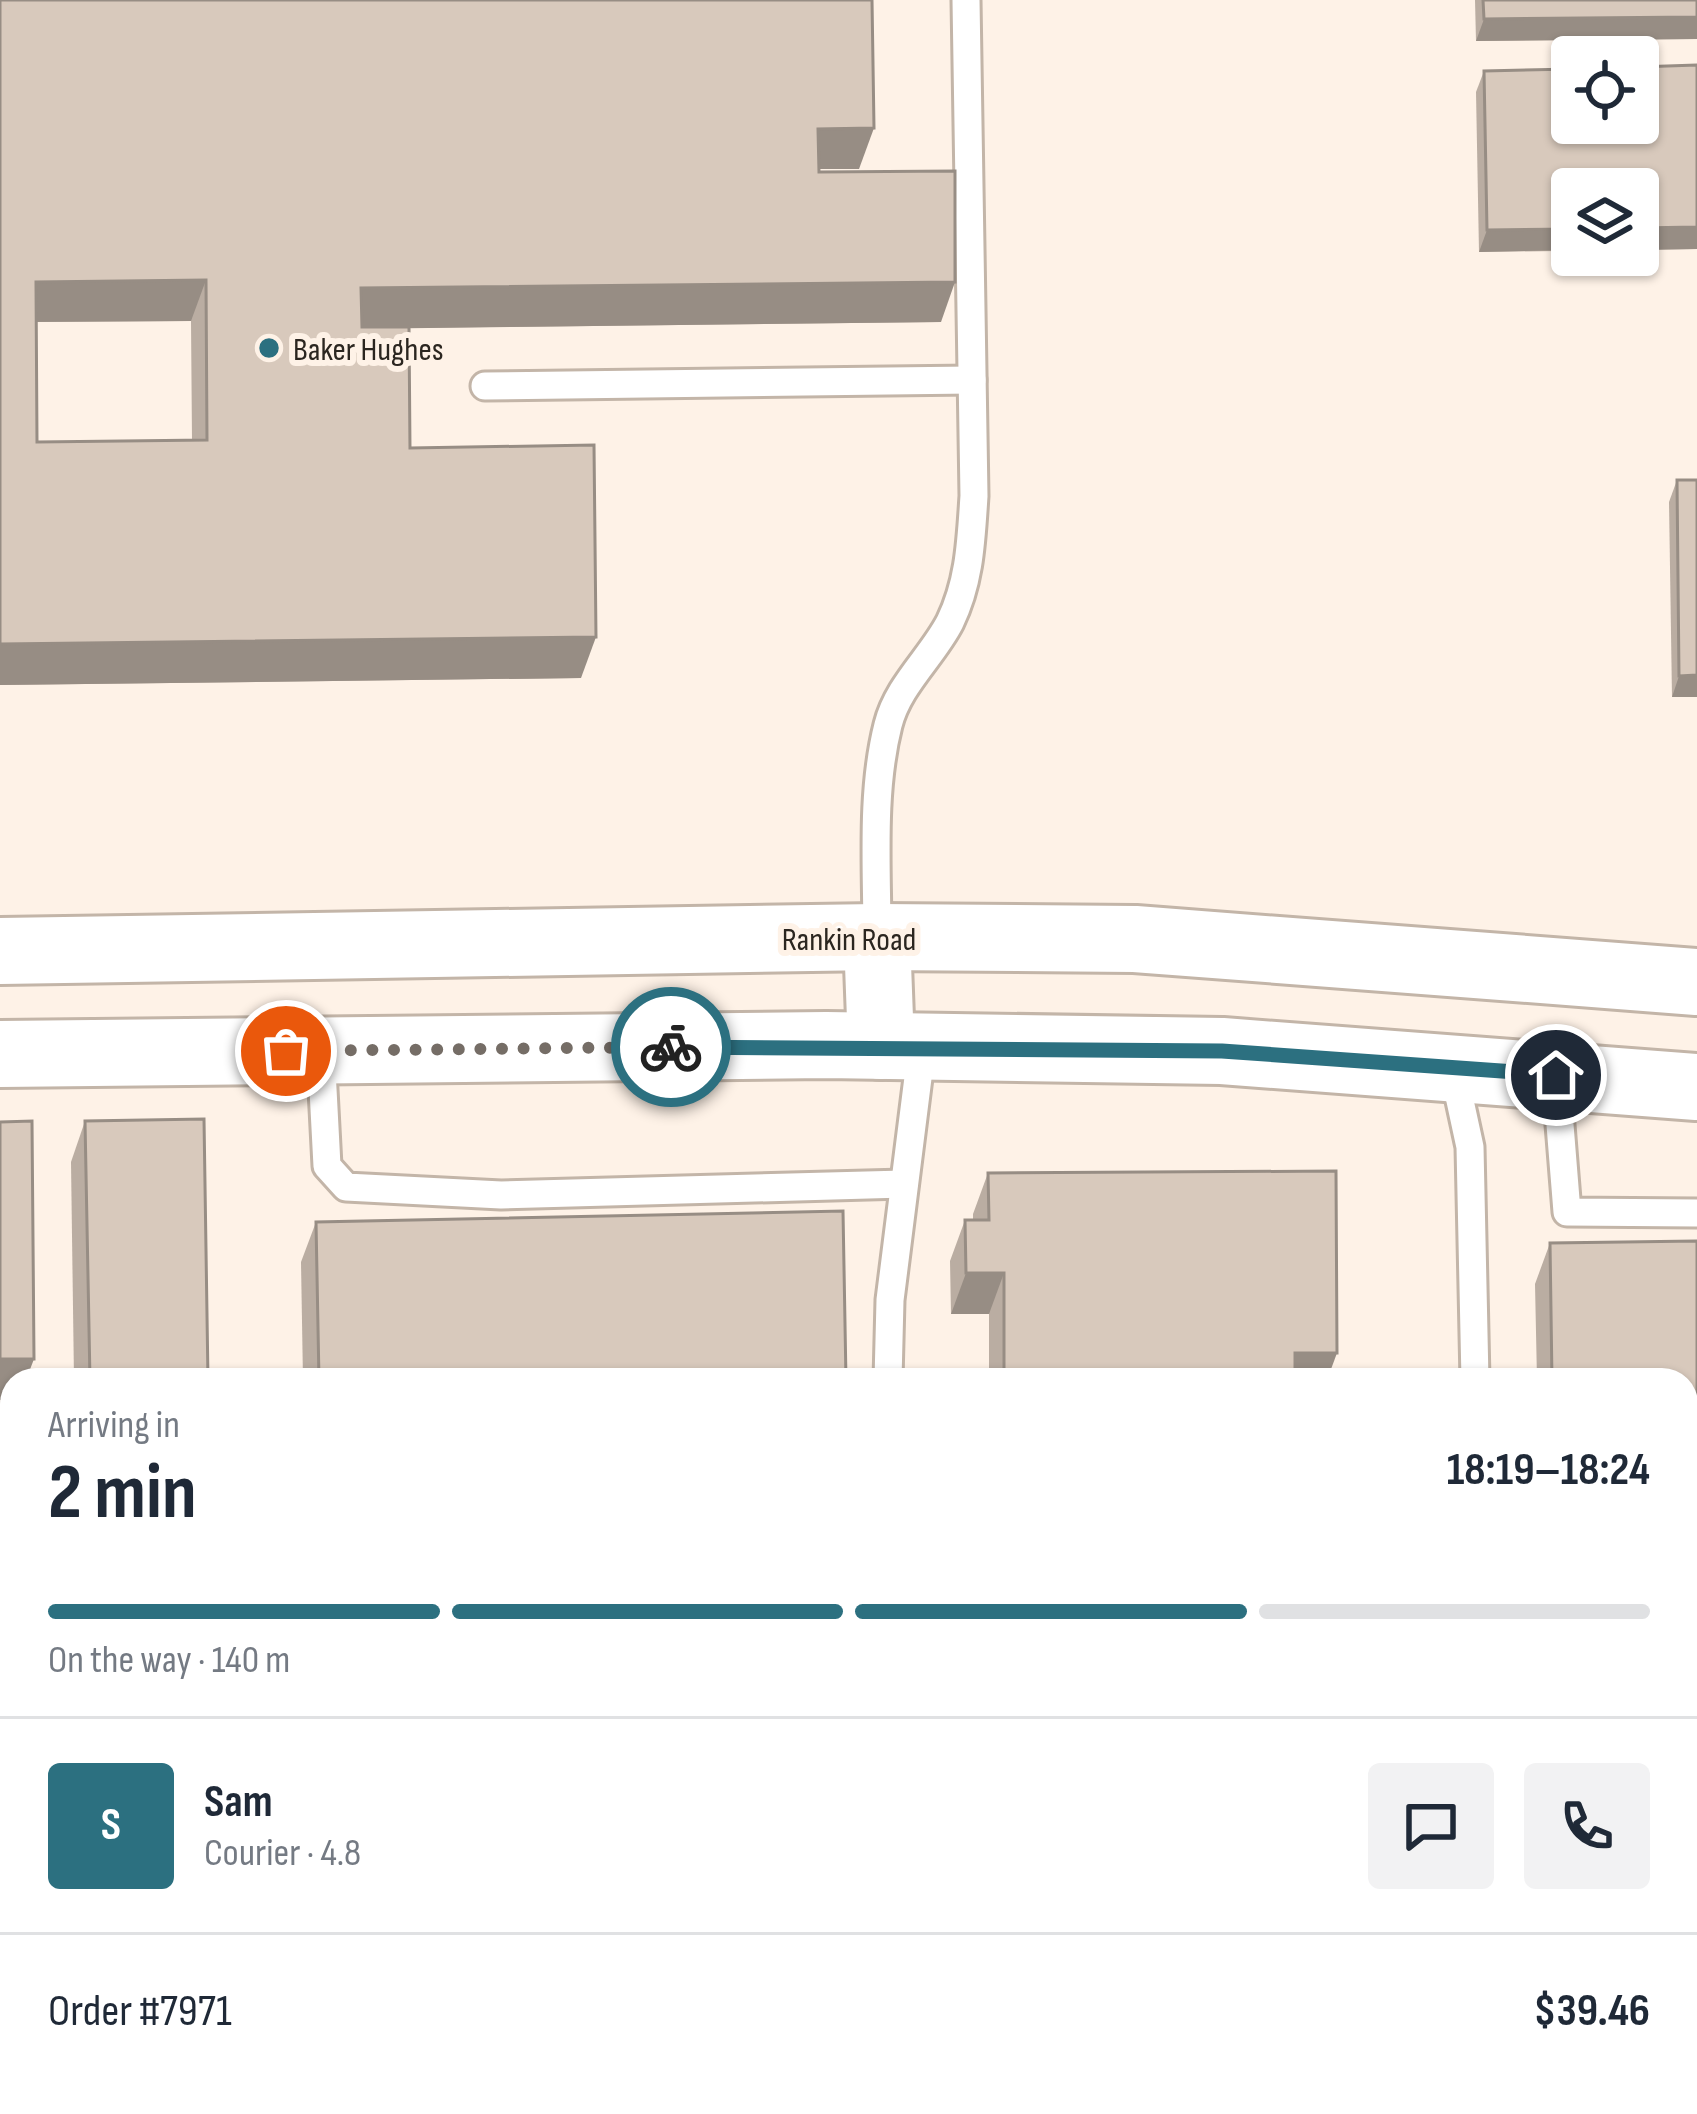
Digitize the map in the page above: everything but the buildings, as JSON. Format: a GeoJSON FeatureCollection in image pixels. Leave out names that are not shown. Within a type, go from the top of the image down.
{"type":"FeatureCollection","features":[{"type":"Feature","properties":{"kind":"main road","name":"Rankin Road"},"geometry":{"type":"LineString","coordinates":[[0,951],[877,937],[1135,939],[1697,982]]}},
{"type":"Feature","properties":{"kind":"main road"},"geometry":{"type":"LineString","coordinates":[[877,937],[902,1046]]}},
{"type":"Feature","properties":{"kind":"main road"},"geometry":{"type":"LineString","coordinates":[[1461,1068],[1489,964]]}},
{"type":"Feature","properties":{"kind":"main road"},"geometry":{"type":"LineString","coordinates":[[0,1054],[902,1046],[1222,1051],[1697,1087]]}},
{"type":"Feature","properties":{"kind":"lane"},"geometry":{"type":"LineString","coordinates":[[877,937],[878,807],[888,722],[914,673],[949,624],[970,566],[966,0]]}},
{"type":"Feature","properties":{"kind":"lane"},"geometry":{"type":"LineString","coordinates":[[485,386],[972,380]]}},
{"type":"Feature","properties":{"kind":"lane"},"geometry":{"type":"LineString","coordinates":[[888,1368],[890,1300],[904,1184],[902,1046]]}},
{"type":"Feature","properties":{"kind":"lane"},"geometry":{"type":"LineString","coordinates":[[321,1051],[327,1166],[346,1187],[501,1195],[904,1184]]}},
{"type":"Feature","properties":{"kind":"lane"},"geometry":{"type":"LineString","coordinates":[[1461,1068],[1459,1096],[1470,1147],[1475,1368]]}},
{"type":"Feature","properties":{"kind":"lane"},"geometry":{"type":"LineString","coordinates":[[1556,1075],[1567,1212],[1697,1213]]}},
{"type":"Feature","properties":{"kind":"way so far"},"geometry":{"type":"LineString","coordinates":[[286,1051],[671,1047]]}},
{"type":"Feature","properties":{"kind":"place","name":"Baker Hughes"},"geometry":{"type":"Point","coordinates":[269,348]}},
{"type":"Feature","properties":{"kind":"route"},"geometry":{"type":"LineString","coordinates":[[671,1047],[1222,1051],[1556,1075]]}}]}
